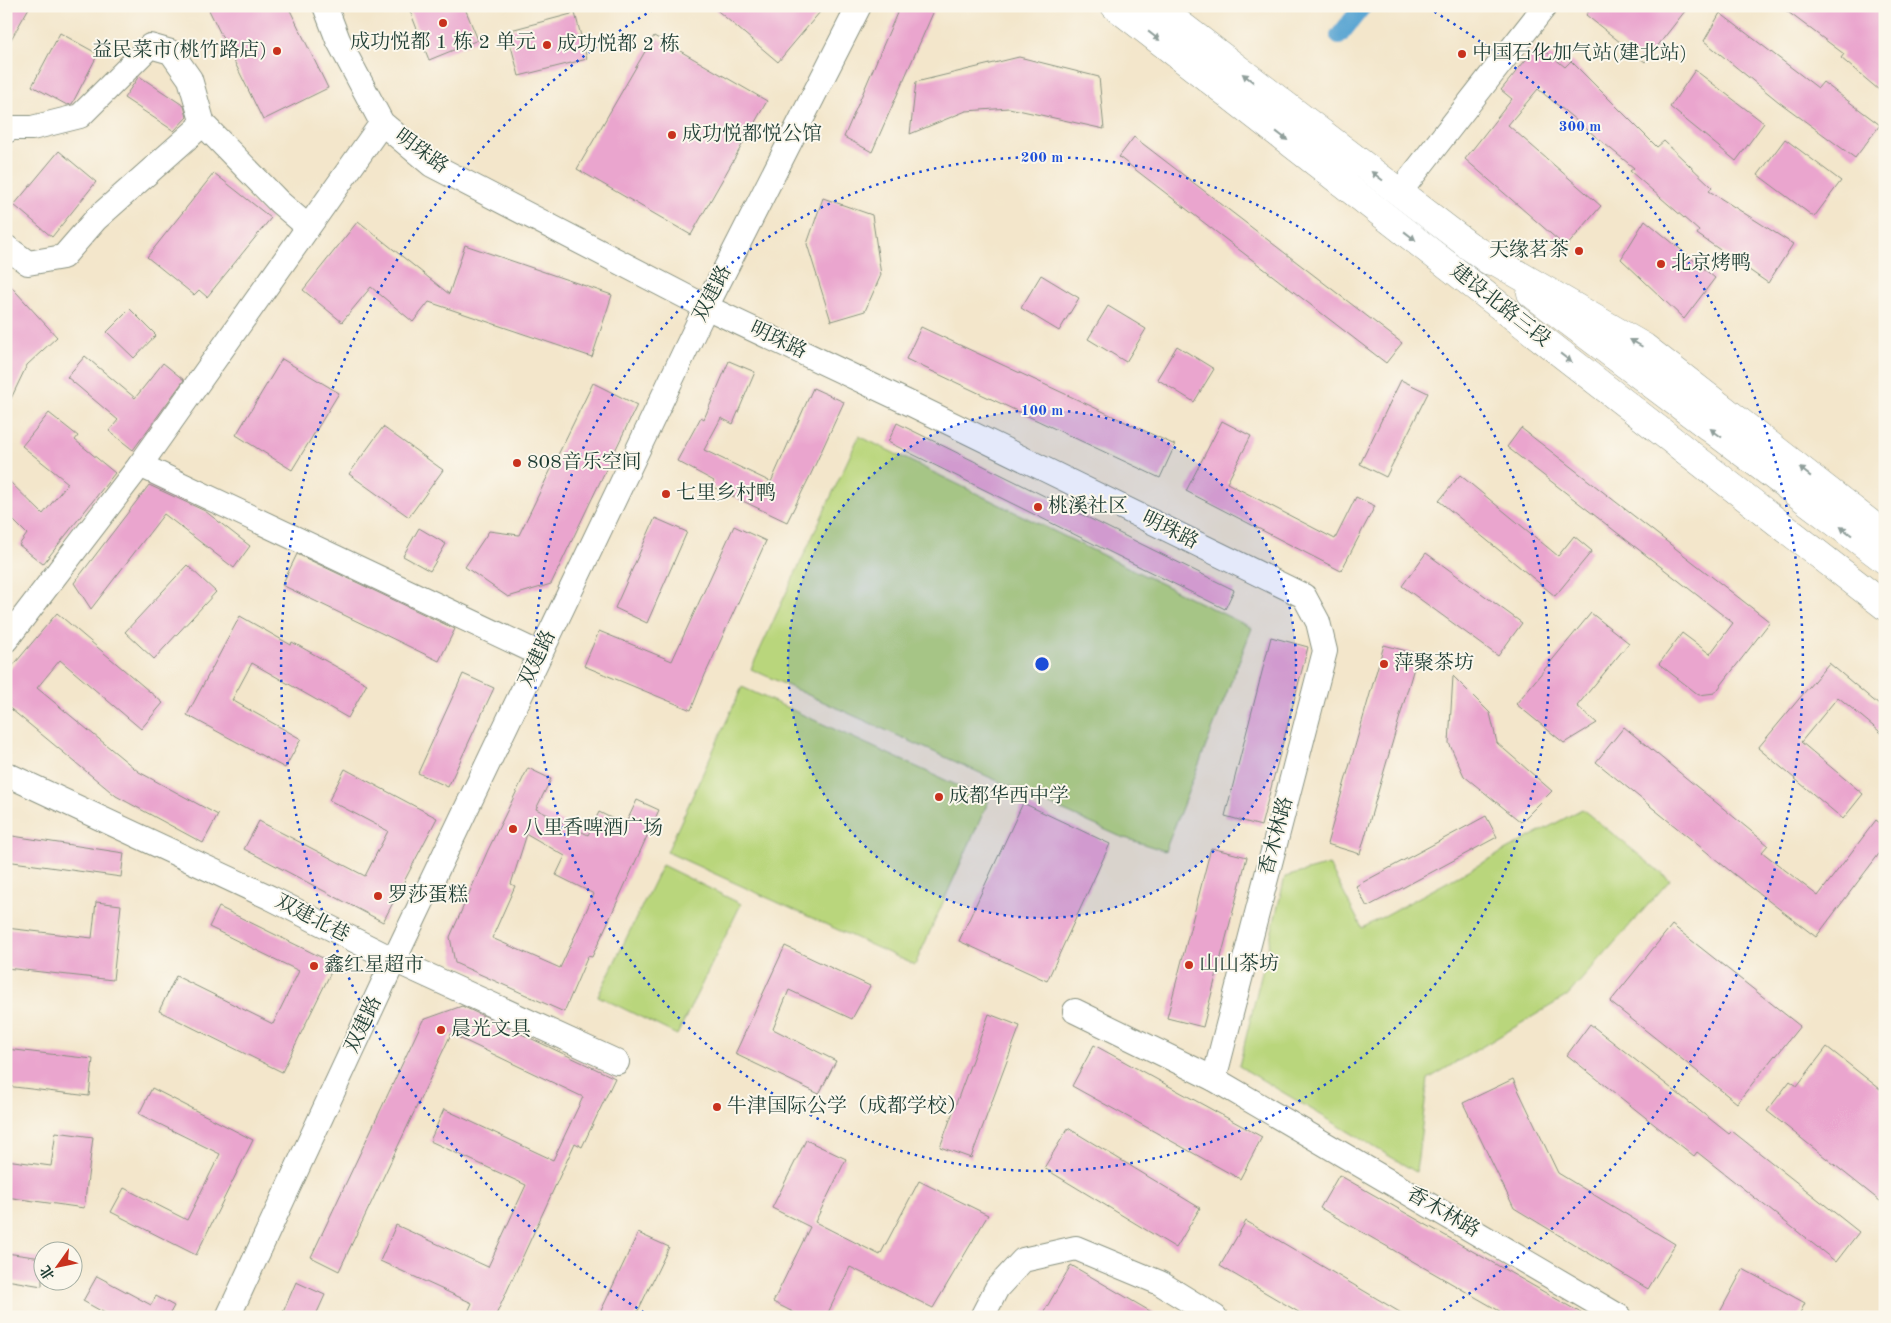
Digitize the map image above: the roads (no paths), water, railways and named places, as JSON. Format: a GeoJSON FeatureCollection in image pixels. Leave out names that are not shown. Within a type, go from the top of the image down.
{"type":"FeatureCollection","features":[{"type":"Feature","properties":{"kind":"main road","name":"建设北路三段"},"geometry":{"type":"LineString","coordinates":[[1116,6],[1885,606]]}},
{"type":"Feature","properties":{"kind":"main road","name":"建设北路三段"},"geometry":{"type":"LineString","coordinates":[[1156,6],[1399,193],[1885,560]]}},
{"type":"Feature","properties":{"kind":"main road"},"geometry":{"type":"LineString","coordinates":[[1469,246],[1644,347],[1885,535]]}},
{"type":"Feature","properties":{"kind":"street","name":"明珠路"},"geometry":{"type":"LineString","coordinates":[[324,6],[338,40],[382,123],[432,165],[706,307],[911,404],[1304,596]]}},
{"type":"Feature","properties":{"kind":"street","name":"双建路"},"geometry":{"type":"LineString","coordinates":[[228,1317],[394,960],[706,307],[859,6]]}},
{"type":"Feature","properties":{"kind":"street"},"geometry":{"type":"LineString","coordinates":[[1399,193],[1545,6]]}},
{"type":"Feature","properties":{"kind":"street"},"geometry":{"type":"LineString","coordinates":[[6,131],[12,128],[32,128],[80,116],[150,46],[171,52],[190,79],[203,124],[279,202],[308,227]]}},
{"type":"Feature","properties":{"kind":"street"},"geometry":{"type":"LineString","coordinates":[[6,640],[140,465],[382,123]]}},
{"type":"Feature","properties":{"kind":"street"},"geometry":{"type":"LineString","coordinates":[[6,247],[28,263],[63,257],[96,219],[203,124]]}},
{"type":"Feature","properties":{"kind":"street"},"geometry":{"type":"LineString","coordinates":[[140,465],[540,654]]}},
{"type":"Feature","properties":{"kind":"street","name":"香木林路"},"geometry":{"type":"LineString","coordinates":[[1214,1079],[1325,651],[1318,622],[1304,596]]}},
{"type":"Feature","properties":{"kind":"street","name":"双建北巷"},"geometry":{"type":"LineString","coordinates":[[6,774],[271,898],[394,960],[617,1062]]}},
{"type":"Feature","properties":{"kind":"street","name":"香木林路"},"geometry":{"type":"LineString","coordinates":[[1075,1011],[1214,1079],[1620,1317]]}},
{"type":"Feature","properties":{"kind":"street"},"geometry":{"type":"LineString","coordinates":[[982,1317],[997,1288],[1024,1260],[1076,1248],[1160,1283],[1215,1317]]}},
{"type":"Feature","properties":{"kind":"waterway"},"geometry":{"type":"LineString","coordinates":[[1339,36],[1363,6]]}},
{"type":"Feature","properties":{"kind":"place","name":"成功悦都 1 栋 2 单元"},"geometry":{"type":"Point","coordinates":[443,23]}},
{"type":"Feature","properties":{"kind":"place","name":"成功悦都 2 栋"},"geometry":{"type":"Point","coordinates":[547,45]}},
{"type":"Feature","properties":{"kind":"place","name":"益民菜市(桃竹路店)"},"geometry":{"type":"Point","coordinates":[277,51]}},
{"type":"Feature","properties":{"kind":"place","name":"中国石化加气站(建北站)"},"geometry":{"type":"Point","coordinates":[1462,54]}},
{"type":"Feature","properties":{"kind":"place","name":"成功悦都悦公馆"},"geometry":{"type":"Point","coordinates":[672,135]}},
{"type":"Feature","properties":{"kind":"place","name":"天缘茗茶"},"geometry":{"type":"Point","coordinates":[1579,251]}},
{"type":"Feature","properties":{"kind":"place","name":"北京烤鸭"},"geometry":{"type":"Point","coordinates":[1661,264]}},
{"type":"Feature","properties":{"kind":"place","name":"808音乐空间"},"geometry":{"type":"Point","coordinates":[517,463]}},
{"type":"Feature","properties":{"kind":"place","name":"七里乡村鸭"},"geometry":{"type":"Point","coordinates":[666,494]}},
{"type":"Feature","properties":{"kind":"place","name":"桃溪社区"},"geometry":{"type":"Point","coordinates":[1038,507]}},
{"type":"Feature","properties":{"kind":"place","name":"萍聚茶坊"},"geometry":{"type":"Point","coordinates":[1384,664]}},
{"type":"Feature","properties":{"kind":"place","name":"成都华西中学"},"geometry":{"type":"Point","coordinates":[939,797]}},
{"type":"Feature","properties":{"kind":"place","name":"八里香啤酒广场"},"geometry":{"type":"Point","coordinates":[513,829]}},
{"type":"Feature","properties":{"kind":"place","name":"罗莎蛋糕"},"geometry":{"type":"Point","coordinates":[378,896]}},
{"type":"Feature","properties":{"kind":"place","name":"山山茶坊"},"geometry":{"type":"Point","coordinates":[1189,965]}},
{"type":"Feature","properties":{"kind":"place","name":"鑫红星超市"},"geometry":{"type":"Point","coordinates":[314,966]}},
{"type":"Feature","properties":{"kind":"place","name":"晨光文具"},"geometry":{"type":"Point","coordinates":[441,1030]}},
{"type":"Feature","properties":{"kind":"place","name":"牛津国际公学（成都学校）"},"geometry":{"type":"Point","coordinates":[717,1107]}}]}
